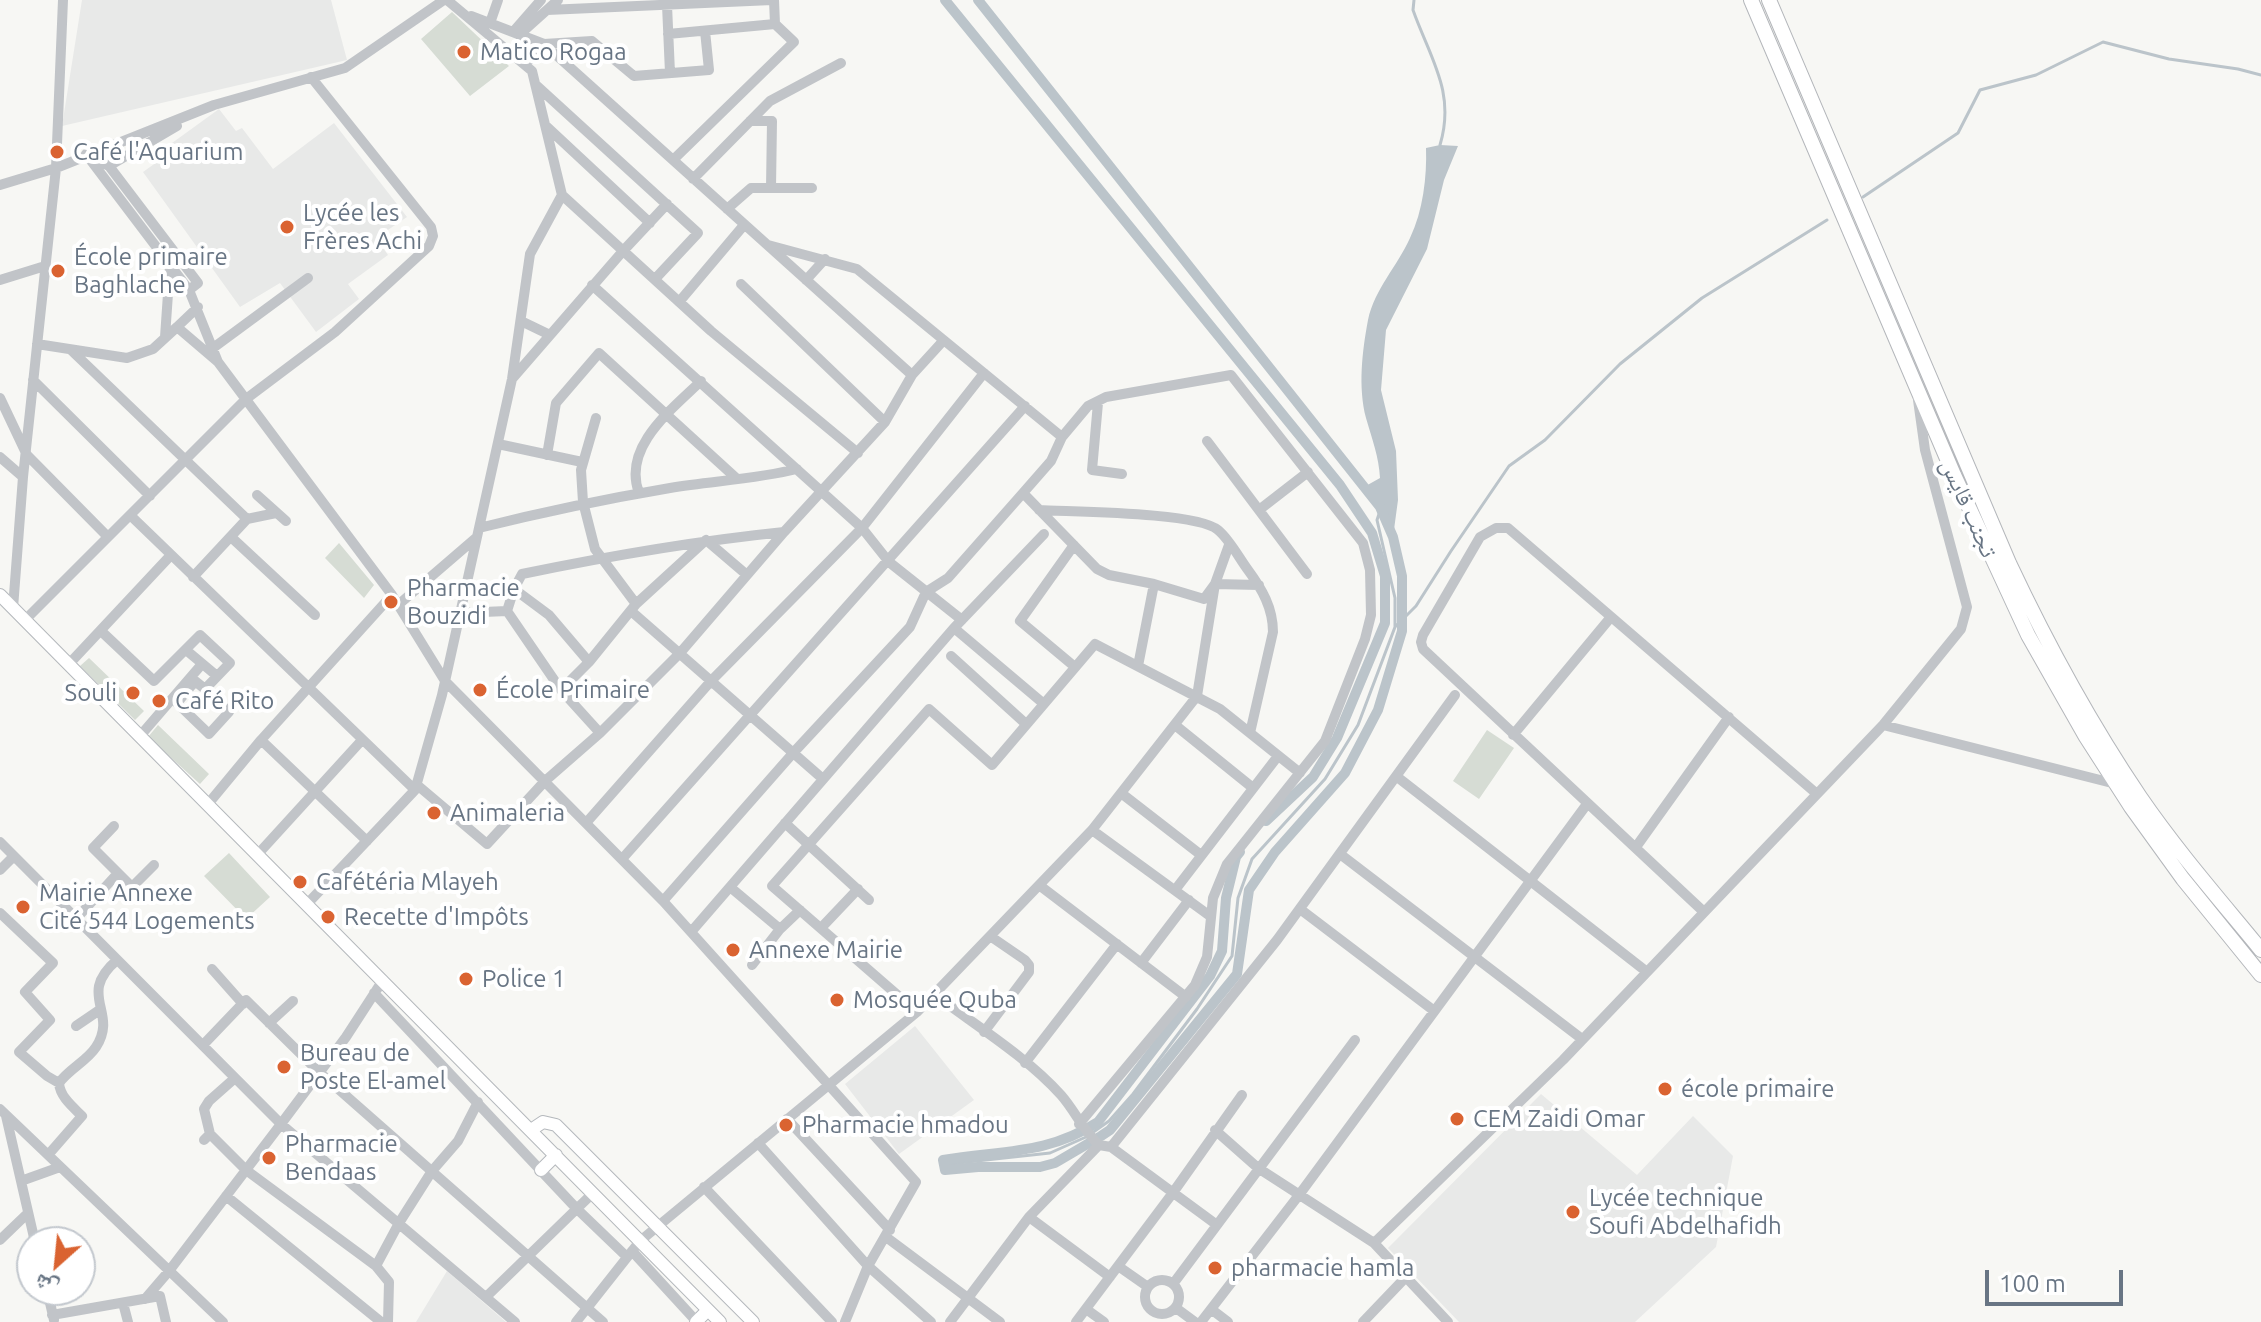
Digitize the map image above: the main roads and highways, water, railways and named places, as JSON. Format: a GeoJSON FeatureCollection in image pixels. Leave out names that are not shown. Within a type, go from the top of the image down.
{"type":"FeatureCollection","features":[{"type":"Feature","properties":{"kind":"highway","name":"تجنب قايس"},"geometry":{"type":"LineString","coordinates":[[1751,0],[1979,531],[2028,635],[2116,784],[2183,879],[2261,975]]}},
{"type":"Feature","properties":{"kind":"highway","name":"تجنب قايس"},"geometry":{"type":"LineString","coordinates":[[1769,0],[2009,563],[2045,638],[2140,797],[2261,950]]}},
{"type":"Feature","properties":{"kind":"main road"},"geometry":{"type":"LineString","coordinates":[[1,597],[593,1193],[633,1250],[720,1322]]}},
{"type":"Feature","properties":{"kind":"main road"},"geometry":{"type":"LineString","coordinates":[[434,1054],[445,1043]]}},
{"type":"Feature","properties":{"kind":"main road"},"geometry":{"type":"LineString","coordinates":[[531,1130],[543,1122],[556,1125],[753,1322]]}},
{"type":"Feature","properties":{"kind":"main road"},"geometry":{"type":"LineString","coordinates":[[541,1170],[556,1155]]}},
{"type":"Feature","properties":{"kind":"main road"},"geometry":{"type":"LineString","coordinates":[[697,1322],[708,1310]]}},
{"type":"Feature","properties":{"kind":"waterway"},"geometry":{"type":"LineString","coordinates":[[945,0],[1340,485],[1372,533],[1385,576],[1385,623],[1337,738],[1313,777],[1266,821]]}},
{"type":"Feature","properties":{"kind":"waterway"},"geometry":{"type":"LineString","coordinates":[[978,0],[1380,507],[1393,537],[1402,576],[1402,631],[1378,710],[1345,773],[1275,852],[1249,890],[1237,974],[1110,1130],[1055,1163],[1040,1167],[945,1170],[943,1160],[1042,1146],[1079,1133],[1098,1122],[1210,976],[1222,951],[1226,898],[1240,852]]}},
{"type":"Feature","properties":{"kind":"waterway"},"geometry":{"type":"LineString","coordinates":[[1414,0],[1413,10],[1443,92],[1444,126],[1440,145]]}},
{"type":"Feature","properties":{"kind":"waterway"},"geometry":{"type":"LineString","coordinates":[[1863,197],[1958,133],[1980,90],[2036,75],[2103,42],[2169,59],[2261,75]]}},
{"type":"Feature","properties":{"kind":"waterway"},"geometry":{"type":"LineString","coordinates":[[1396,626],[1416,606],[1509,466],[1545,440],[1620,364],[1702,298],[1827,220]]}},
{"type":"Feature","properties":{"kind":"waterway"},"geometry":{"type":"LineString","coordinates":[[1092,1133],[1109,1121],[1133,1094],[1197,1009],[1232,956],[1238,898],[1252,859],[1325,779],[1358,725],[1395,627],[1395,598],[1377,520],[1381,508]]}},
{"type":"Feature","properties":{"kind":"waterway"},"geometry":{"type":"LineString","coordinates":[[949,1164],[1050,1153],[1086,1137]]}},
{"type":"Feature","properties":{"kind":"place","name":"Matico Rogaa"},"geometry":{"type":"Point","coordinates":[464,52]}},
{"type":"Feature","properties":{"kind":"place","name":"Café l'Aquarium"},"geometry":{"type":"Point","coordinates":[57,152]}},
{"type":"Feature","properties":{"kind":"place","name":"Lycée les Frères Achi"},"geometry":{"type":"Point","coordinates":[287,227]}},
{"type":"Feature","properties":{"kind":"place","name":"École primaire Baghlache"},"geometry":{"type":"Point","coordinates":[58,271]}},
{"type":"Feature","properties":{"kind":"place","name":"Pharmacie Bouzidi"},"geometry":{"type":"Point","coordinates":[391,602]}},
{"type":"Feature","properties":{"kind":"place","name":"École Primaire"},"geometry":{"type":"Point","coordinates":[480,690]}},
{"type":"Feature","properties":{"kind":"place","name":"Souli"},"geometry":{"type":"Point","coordinates":[133,693]}},
{"type":"Feature","properties":{"kind":"place","name":"Café Rito"},"geometry":{"type":"Point","coordinates":[159,701]}},
{"type":"Feature","properties":{"kind":"place","name":"Animaleria"},"geometry":{"type":"Point","coordinates":[434,813]}},
{"type":"Feature","properties":{"kind":"place","name":"Cafétéria Mlayeh"},"geometry":{"type":"Point","coordinates":[300,882]}},
{"type":"Feature","properties":{"kind":"place","name":"Mairie Annexe Cité 544 Logements"},"geometry":{"type":"Point","coordinates":[23,907]}},
{"type":"Feature","properties":{"kind":"place","name":"Recette d'Impôts"},"geometry":{"type":"Point","coordinates":[328,917]}},
{"type":"Feature","properties":{"kind":"place","name":"Annexe Mairie"},"geometry":{"type":"Point","coordinates":[733,950]}},
{"type":"Feature","properties":{"kind":"place","name":"Police 1"},"geometry":{"type":"Point","coordinates":[466,979]}},
{"type":"Feature","properties":{"kind":"place","name":"Mosquée Quba"},"geometry":{"type":"Point","coordinates":[837,1000]}},
{"type":"Feature","properties":{"kind":"place","name":"Bureau de Poste El-amel"},"geometry":{"type":"Point","coordinates":[284,1067]}},
{"type":"Feature","properties":{"kind":"place","name":"école primaire"},"geometry":{"type":"Point","coordinates":[1665,1089]}},
{"type":"Feature","properties":{"kind":"place","name":"CEM Zaidi Omar"},"geometry":{"type":"Point","coordinates":[1457,1119]}},
{"type":"Feature","properties":{"kind":"place","name":"Pharmacie hmadou"},"geometry":{"type":"Point","coordinates":[786,1125]}},
{"type":"Feature","properties":{"kind":"place","name":"Pharmacie Bendaas"},"geometry":{"type":"Point","coordinates":[269,1158]}},
{"type":"Feature","properties":{"kind":"place","name":"Lycée technique Soufi Abdelhafidh"},"geometry":{"type":"Point","coordinates":[1573,1212]}},
{"type":"Feature","properties":{"kind":"place","name":"pharmacie hamla"},"geometry":{"type":"Point","coordinates":[1215,1268]}}]}
